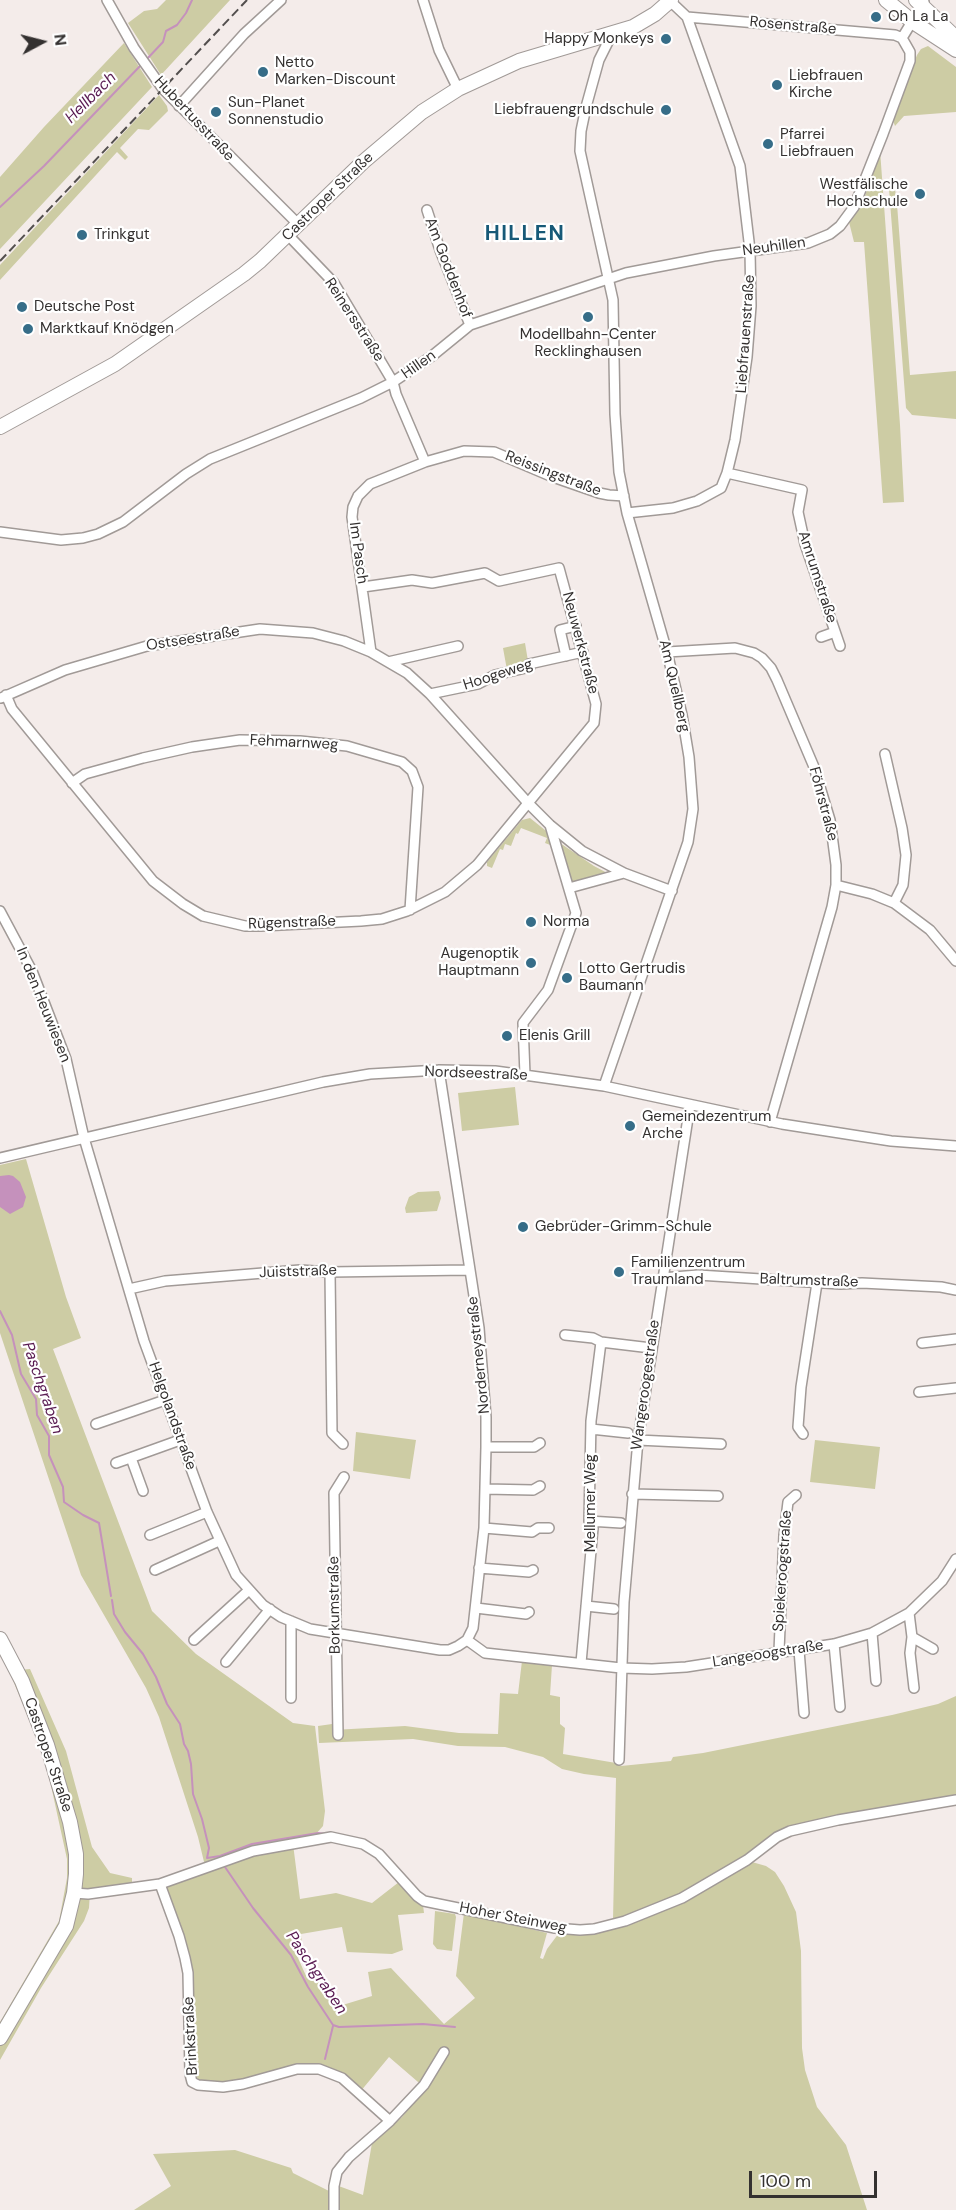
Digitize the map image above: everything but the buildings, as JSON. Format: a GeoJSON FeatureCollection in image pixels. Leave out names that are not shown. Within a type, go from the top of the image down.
{"type":"FeatureCollection","features":[{"type":"Feature","properties":{"kind":"main road","name":"Castroper Straße"},"geometry":{"type":"LineString","coordinates":[[0,427],[115,364],[244,274],[288,235],[371,154],[422,112],[459,89],[519,61],[633,27],[655,14],[670,0]]}},
{"type":"Feature","properties":{"kind":"main road"},"geometry":{"type":"LineString","coordinates":[[886,0],[913,22],[956,50]]}},
{"type":"Feature","properties":{"kind":"main road"},"geometry":{"type":"LineString","coordinates":[[921,1],[956,38]]}},
{"type":"Feature","properties":{"kind":"main road","name":"Castroper Straße"},"geometry":{"type":"LineString","coordinates":[[0,1639],[4,1654],[22,1681],[41,1730],[62,1790],[76,1854],[74,1893],[66,1926],[0,2038]]}},
{"type":"Feature","properties":{"kind":"street","name":"Hubertusstraße"},"geometry":{"type":"LineString","coordinates":[[107,0],[152,75],[179,106],[298,224]]}},
{"type":"Feature","properties":{"kind":"street"},"geometry":{"type":"LineString","coordinates":[[179,106],[244,34],[281,0]]}},
{"type":"Feature","properties":{"kind":"street"},"geometry":{"type":"LineString","coordinates":[[423,0],[442,57],[459,89]]}},
{"type":"Feature","properties":{"kind":"street"},"geometry":{"type":"LineString","coordinates":[[670,0],[687,17]]}},
{"type":"Feature","properties":{"kind":"street"},"geometry":{"type":"LineString","coordinates":[[902,38],[913,22],[921,1]]}},
{"type":"Feature","properties":{"kind":"street","name":"Rosenstraße"},"geometry":{"type":"LineString","coordinates":[[687,17],[895,35],[902,38]]}},
{"type":"Feature","properties":{"kind":"street","name":"Liebfrauenstraße"},"geometry":{"type":"LineString","coordinates":[[627,513],[673,508],[697,501],[716,493],[721,488],[728,473],[735,440],[747,357],[751,306],[750,250],[740,166],[687,17]]}},
{"type":"Feature","properties":{"kind":"street"},"geometry":{"type":"LineString","coordinates":[[609,278],[580,140],[599,60],[612,34]]}},
{"type":"Feature","properties":{"kind":"street","name":"Neuhillen"},"geometry":{"type":"LineString","coordinates":[[609,278],[750,250],[808,243],[830,234],[854,207],[910,61],[910,52],[902,38]]}},
{"type":"Feature","properties":{"kind":"street","name":"Am Goddenhof"},"geometry":{"type":"LineString","coordinates":[[427,210],[470,326]]}},
{"type":"Feature","properties":{"kind":"street","name":"Reinersstraße"},"geometry":{"type":"LineString","coordinates":[[288,235],[334,284],[393,382]]}},
{"type":"Feature","properties":{"kind":"street","name":"Hillen"},"geometry":{"type":"LineString","coordinates":[[0,532],[61,540],[98,534],[123,522],[186,474],[210,459],[361,398],[393,382],[432,356],[470,326],[609,278]]}},
{"type":"Feature","properties":{"kind":"street","name":"Am Quellberg"},"geometry":{"type":"LineString","coordinates":[[604,1086],[688,842],[693,808],[692,780],[682,715],[667,652],[627,513],[616,453],[614,309],[609,278]]}},
{"type":"Feature","properties":{"kind":"street"},"geometry":{"type":"LineString","coordinates":[[393,382],[425,462]]}},
{"type":"Feature","properties":{"kind":"street","name":"Reissingstraße"},"geometry":{"type":"LineString","coordinates":[[425,462],[464,451],[494,452],[553,477],[599,493],[624,496]]}},
{"type":"Feature","properties":{"kind":"street","name":"Im Pasch"},"geometry":{"type":"LineString","coordinates":[[371,652],[352,516],[355,501],[370,484],[425,462]]}},
{"type":"Feature","properties":{"kind":"street","name":"Amrumstraße"},"geometry":{"type":"LineString","coordinates":[[728,473],[802,490],[798,513],[805,544],[840,646]]}},
{"type":"Feature","properties":{"kind":"street","name":"Neuwerkstraße"},"geometry":{"type":"LineString","coordinates":[[363,587],[412,580],[432,583],[485,573],[499,581],[559,568],[596,704],[594,723],[528,803]]}},
{"type":"Feature","properties":{"kind":"street"},"geometry":{"type":"LineString","coordinates":[[566,656],[560,630],[576,626]]}},
{"type":"Feature","properties":{"kind":"street","name":"Ostseestraße"},"geometry":{"type":"LineString","coordinates":[[3,697],[64,670],[147,646],[260,628],[313,633],[344,641],[371,652],[407,673],[430,694],[528,803],[550,825],[582,851],[624,873],[672,891]]}},
{"type":"Feature","properties":{"kind":"street","name":"Amrumstraße"},"geometry":{"type":"LineString","coordinates":[[821,637],[835,632]]}},
{"type":"Feature","properties":{"kind":"street"},"geometry":{"type":"LineString","coordinates":[[388,662],[458,646]]}},
{"type":"Feature","properties":{"kind":"street","name":"Föhrstraße"},"geometry":{"type":"LineString","coordinates":[[667,652],[735,648],[762,657],[771,668],[824,797],[834,843],[836,885],[826,930],[770,1122]]}},
{"type":"Feature","properties":{"kind":"street","name":"Hoogeweg"},"geometry":{"type":"LineString","coordinates":[[430,694],[478,684],[495,675],[530,667],[529,664],[582,652]]}},
{"type":"Feature","properties":{"kind":"street","name":"Rügenstraße"},"geometry":{"type":"LineString","coordinates":[[3,697],[153,880],[183,904],[203,916],[245,926],[382,919],[410,910],[446,892],[465,876],[528,803]]}},
{"type":"Feature","properties":{"kind":"street","name":"Fehmarnweg"},"geometry":{"type":"LineString","coordinates":[[72,783],[84,774],[143,758],[192,747],[240,740],[300,741],[347,746],[402,762],[412,771],[418,787],[410,910]]}},
{"type":"Feature","properties":{"kind":"street"},"geometry":{"type":"LineString","coordinates":[[885,754],[906,855],[903,885],[894,903]]}},
{"type":"Feature","properties":{"kind":"street"},"geometry":{"type":"LineString","coordinates":[[525,1075],[523,1023],[548,990],[576,913],[550,825]]}},
{"type":"Feature","properties":{"kind":"street"},"geometry":{"type":"LineString","coordinates":[[569,888],[624,873]]}},
{"type":"Feature","properties":{"kind":"street"},"geometry":{"type":"LineString","coordinates":[[836,885],[872,894],[894,903],[930,930],[956,961]]}},
{"type":"Feature","properties":{"kind":"street","name":"In den Heuwiesen"},"geometry":{"type":"LineString","coordinates":[[0,911],[32,971],[66,1059],[84,1138]]}},
{"type":"Feature","properties":{"kind":"street","name":"Nordseestraße"},"geometry":{"type":"LineString","coordinates":[[0,1158],[323,1082],[370,1074],[439,1070],[495,1071],[604,1086],[770,1122],[891,1141],[956,1146]]}},
{"type":"Feature","properties":{"kind":"street","name":"Norderneystraße"},"geometry":{"type":"LineString","coordinates":[[439,1070],[478,1328],[486,1417],[484,1528],[473,1628],[467,1640]]}},
{"type":"Feature","properties":{"kind":"street","name":"Wangeroogestraße"},"geometry":{"type":"LineString","coordinates":[[619,1760],[621,1668],[632,1494],[651,1348],[690,1105]]}},
{"type":"Feature","properties":{"kind":"street","name":"Helgolandstraße"},"geometry":{"type":"LineString","coordinates":[[84,1138],[165,1400],[207,1512],[236,1575],[270,1609],[310,1629],[335,1634]]}},
{"type":"Feature","properties":{"kind":"street","name":"Juiststraße"},"geometry":{"type":"LineString","coordinates":[[129,1289],[165,1281],[300,1270],[330,1272],[468,1270]]}},
{"type":"Feature","properties":{"kind":"street"},"geometry":{"type":"LineString","coordinates":[[330,1272],[332,1433],[343,1444]]}},
{"type":"Feature","properties":{"kind":"street","name":"Baltrumstraße"},"geometry":{"type":"LineString","coordinates":[[662,1278],[698,1275],[817,1283],[941,1287],[956,1290]]}},
{"type":"Feature","properties":{"kind":"street"},"geometry":{"type":"LineString","coordinates":[[803,1434],[798,1427],[801,1388],[817,1283]]}},
{"type":"Feature","properties":{"kind":"street"},"geometry":{"type":"LineString","coordinates":[[566,1335],[651,1348]]}},
{"type":"Feature","properties":{"kind":"street"},"geometry":{"type":"LineString","coordinates":[[922,1343],[956,1339]]}},
{"type":"Feature","properties":{"kind":"street","name":"Mellumer Weg"},"geometry":{"type":"LineString","coordinates":[[581,1663],[593,1528],[589,1521],[591,1429],[601,1342]]}},
{"type":"Feature","properties":{"kind":"street"},"geometry":{"type":"LineString","coordinates":[[919,1392],[956,1388]]}},
{"type":"Feature","properties":{"kind":"street"},"geometry":{"type":"LineString","coordinates":[[96,1424],[165,1400]]}},
{"type":"Feature","properties":{"kind":"street"},"geometry":{"type":"LineString","coordinates":[[591,1429],[628,1433]]}},
{"type":"Feature","properties":{"kind":"street"},"geometry":{"type":"LineString","coordinates":[[116,1463],[180,1440]]}},
{"type":"Feature","properties":{"kind":"street"},"geometry":{"type":"LineString","coordinates":[[638,1440],[721,1444]]}},
{"type":"Feature","properties":{"kind":"street"},"geometry":{"type":"LineString","coordinates":[[486,1447],[534,1447],[540,1443]]}},
{"type":"Feature","properties":{"kind":"street"},"geometry":{"type":"LineString","coordinates":[[131,1458],[143,1491]]}},
{"type":"Feature","properties":{"kind":"street","name":"Borkumstraße"},"geometry":{"type":"LineString","coordinates":[[338,1735],[334,1493],[344,1477]]}},
{"type":"Feature","properties":{"kind":"street"},"geometry":{"type":"LineString","coordinates":[[485,1489],[533,1490],[540,1486]]}},
{"type":"Feature","properties":{"kind":"street"},"geometry":{"type":"LineString","coordinates":[[632,1494],[718,1496]]}},
{"type":"Feature","properties":{"kind":"street","name":"Spiekeroogstraße"},"geometry":{"type":"LineString","coordinates":[[778,1651],[784,1535],[788,1502],[796,1495]]}},
{"type":"Feature","properties":{"kind":"street"},"geometry":{"type":"LineString","coordinates":[[150,1535],[207,1512]]}},
{"type":"Feature","properties":{"kind":"street"},"geometry":{"type":"LineString","coordinates":[[589,1521],[621,1523]]}},
{"type":"Feature","properties":{"kind":"street"},"geometry":{"type":"LineString","coordinates":[[484,1528],[532,1532],[538,1528],[549,1528]]}},
{"type":"Feature","properties":{"kind":"street"},"geometry":{"type":"LineString","coordinates":[[154,1570],[219,1541]]}},
{"type":"Feature","properties":{"kind":"street","name":"Langeoogstraße"},"geometry":{"type":"LineString","coordinates":[[621,1668],[686,1667],[765,1656],[778,1651],[834,1644],[872,1633],[909,1613],[952,1574],[956,1559]]}},
{"type":"Feature","properties":{"kind":"street"},"geometry":{"type":"LineString","coordinates":[[479,1568],[529,1572],[533,1570]]}},
{"type":"Feature","properties":{"kind":"street"},"geometry":{"type":"LineString","coordinates":[[194,1640],[249,1590]]}},
{"type":"Feature","properties":{"kind":"street"},"geometry":{"type":"LineString","coordinates":[[586,1606],[614,1608]]}},
{"type":"Feature","properties":{"kind":"street"},"geometry":{"type":"LineString","coordinates":[[476,1608],[526,1614],[530,1611]]}},
{"type":"Feature","properties":{"kind":"street"},"geometry":{"type":"LineString","coordinates":[[226,1662],[270,1609]]}},
{"type":"Feature","properties":{"kind":"street"},"geometry":{"type":"LineString","coordinates":[[909,1613],[914,1688]]}},
{"type":"Feature","properties":{"kind":"street"},"geometry":{"type":"LineString","coordinates":[[291,1621],[291,1698]]}},
{"type":"Feature","properties":{"kind":"street"},"geometry":{"type":"LineString","coordinates":[[872,1633],[876,1681]]}},
{"type":"Feature","properties":{"kind":"street"},"geometry":{"type":"LineString","coordinates":[[335,1634],[440,1650],[449,1650],[467,1640],[485,1653],[621,1668]]}},
{"type":"Feature","properties":{"kind":"street"},"geometry":{"type":"LineString","coordinates":[[912,1637],[933,1649]]}},
{"type":"Feature","properties":{"kind":"street"},"geometry":{"type":"LineString","coordinates":[[834,1644],[840,1707]]}},
{"type":"Feature","properties":{"kind":"street"},"geometry":{"type":"LineString","coordinates":[[799,1650],[804,1713]]}},
{"type":"Feature","properties":{"kind":"street","name":"Hoher Steinweg"},"geometry":{"type":"LineString","coordinates":[[74,1893],[88,1894],[160,1884],[252,1851],[331,1837],[363,1844],[380,1854],[424,1901],[555,1928],[594,1929],[625,1921],[682,1898],[747,1860],[777,1836],[790,1831],[838,1820],[956,1800]]}},
{"type":"Feature","properties":{"kind":"street","name":"Brinkstraße"},"geometry":{"type":"LineString","coordinates":[[160,1884],[180,1936],[186,1965],[192,2082],[198,2085],[223,2087],[243,2084],[297,2069],[319,2069],[342,2078],[390,2121]]}},
{"type":"Feature","properties":{"kind":"street"},"geometry":{"type":"LineString","coordinates":[[334,2210],[334,2186],[338,2172],[349,2157],[390,2121],[424,2085],[444,2052]]}},
{"type":"Feature","properties":{"kind":"green space"},"geometry":{"type":"Polygon","coordinates":[[[166,0],[230,0],[161,75],[128,23],[144,11],[157,9],[166,0]]]}},
{"type":"Feature","properties":{"kind":"green space"},"geometry":{"type":"Polygon","coordinates":[[[124,43],[152,87],[0,249],[0,177],[124,43]]]}},
{"type":"Feature","properties":{"kind":"green space"},"geometry":{"type":"Polygon","coordinates":[[[928,46],[956,67],[956,112],[904,116],[895,126],[892,118],[917,55],[921,49],[928,46]]]}},
{"type":"Feature","properties":{"kind":"green space"},"geometry":{"type":"Polygon","coordinates":[[[159,95],[168,111],[149,130],[138,129],[120,148],[128,157],[125,160],[117,152],[0,280],[0,265],[159,95]]]}},
{"type":"Feature","properties":{"kind":"green space"},"geometry":{"type":"Polygon","coordinates":[[[880,150],[904,502],[883,503],[864,242],[854,242],[849,222],[862,205],[880,150]]]}},
{"type":"Feature","properties":{"kind":"green space"},"geometry":{"type":"Polygon","coordinates":[[[889,189],[895,189],[897,204],[910,375],[956,371],[956,419],[912,415],[906,408],[889,189]]]}},
{"type":"Feature","properties":{"kind":"green space"},"geometry":{"type":"Polygon","coordinates":[[[525,643],[528,661],[520,663],[520,667],[507,670],[503,648],[525,643]]]}},
{"type":"Feature","properties":{"kind":"green space"},"geometry":{"type":"Polygon","coordinates":[[[530,818],[550,834],[553,846],[545,843],[547,838],[521,828],[518,834],[516,833],[511,846],[505,844],[503,850],[500,849],[492,868],[487,866],[487,862],[522,820],[530,818]]]}},
{"type":"Feature","properties":{"kind":"green space"},"geometry":{"type":"Polygon","coordinates":[[[560,843],[594,866],[611,875],[573,885],[560,843]]]}},
{"type":"Feature","properties":{"kind":"green space"},"geometry":{"type":"Polygon","coordinates":[[[515,1087],[519,1125],[462,1131],[458,1093],[515,1087]]]}},
{"type":"Feature","properties":{"kind":"green space"},"geometry":{"type":"Polygon","coordinates":[[[26,1159],[66,1297],[81,1338],[53,1349],[152,1611],[196,1654],[293,1723],[315,1726],[325,1811],[323,1826],[315,1835],[205,1866],[198,1837],[159,1717],[146,1688],[81,1575],[0,1333],[0,1165],[26,1159]]]}},
{"type":"Feature","properties":{"kind":"green space"},"geometry":{"type":"Polygon","coordinates":[[[439,1191],[441,1198],[437,1211],[406,1213],[405,1208],[409,1197],[418,1192],[439,1191]]]}},
{"type":"Feature","properties":{"kind":"green space"},"geometry":{"type":"Polygon","coordinates":[[[356,1432],[416,1440],[410,1479],[353,1471],[356,1432]]]}},
{"type":"Feature","properties":{"kind":"green space"},"geometry":{"type":"Polygon","coordinates":[[[815,1440],[880,1447],[875,1489],[810,1482],[815,1440]]]}},
{"type":"Feature","properties":{"kind":"green space"},"geometry":{"type":"Polygon","coordinates":[[[522,1661],[552,1665],[550,1695],[560,1697],[560,1724],[565,1728],[563,1754],[616,1763],[621,1766],[671,1761],[673,1757],[892,1715],[938,1704],[956,1696],[956,1802],[799,1832],[780,1841],[752,1862],[766,1866],[775,1872],[796,1912],[801,1951],[802,2048],[805,2070],[817,2107],[846,2145],[867,2210],[134,2210],[171,2186],[153,2154],[235,2150],[291,2168],[293,2173],[329,2191],[336,2185],[363,2195],[372,2143],[402,2117],[425,2088],[389,2057],[360,2092],[312,2068],[240,2084],[208,2085],[194,2077],[190,1974],[161,1884],[191,1873],[293,1844],[300,1899],[336,1893],[372,1903],[399,1882],[415,1900],[423,1905],[424,1913],[398,1915],[403,1950],[392,1954],[347,1952],[342,1927],[301,1934],[302,1945],[293,1947],[307,1978],[318,1976],[336,2007],[372,1996],[368,1972],[391,1968],[444,2024],[475,1998],[456,1976],[464,1913],[547,1933],[540,1958],[543,1959],[547,1949],[559,1933],[613,1920],[616,1778],[562,1769],[543,1757],[505,1747],[458,1746],[413,1739],[319,1743],[318,1726],[332,1724],[333,1730],[405,1726],[459,1733],[498,1734],[500,1693],[518,1694],[522,1661]]]}},
{"type":"Feature","properties":{"kind":"green space"},"geometry":{"type":"Polygon","coordinates":[[[30,1669],[66,1751],[92,1847],[110,1873],[132,1878],[132,1887],[90,1892],[89,1908],[84,1921],[41,1988],[0,2060],[0,2022],[59,1921],[67,1878],[67,1859],[50,1781],[38,1740],[9,1671],[30,1669]]]}},
{"type":"Feature","properties":{"kind":"green space"},"geometry":{"type":"Polygon","coordinates":[[[435,1911],[455,1914],[452,1951],[437,1949],[433,1944],[435,1911]]]}},
{"type":"Feature","properties":{"kind":"shaded area"},"geometry":{"type":"Polygon","coordinates":[[[9,1175],[20,1182],[26,1197],[23,1207],[10,1214],[0,1207],[0,1176],[9,1175]]]}},
{"type":"Feature","properties":{"kind":"waterway","name":"Hellbach"},"geometry":{"type":"LineString","coordinates":[[146,60],[163,42],[166,31],[177,25],[192,0]]}},
{"type":"Feature","properties":{"kind":"waterway","name":"Hellbach"},"geometry":{"type":"LineString","coordinates":[[0,207],[44,166],[142,64]]}},
{"type":"Feature","properties":{"kind":"waterway","name":"Paschgraben"},"geometry":{"type":"LineString","coordinates":[[0,1311],[12,1335],[21,1374],[36,1399],[37,1415],[49,1436],[49,1455],[63,1487],[64,1502],[99,1523],[111,1596]]}},
{"type":"Feature","properties":{"kind":"waterway","name":"Paschgraben"},"geometry":{"type":"LineString","coordinates":[[112,1600],[114,1614],[143,1654],[167,1704],[180,1724],[191,1764],[193,1794],[209,1848],[207,1858],[220,1856],[252,1844],[318,1833],[327,1834]]}},
{"type":"Feature","properties":{"kind":"waterway","name":"Paschgraben"},"geometry":{"type":"LineString","coordinates":[[225,1867],[253,1908],[291,1955],[308,1987],[333,2025],[339,2027],[423,2024],[455,2027]]}},
{"type":"Feature","properties":{"kind":"waterway"},"geometry":{"type":"LineString","coordinates":[[325,2059],[333,2026]]}},
{"type":"Feature","properties":{"kind":"railway"},"geometry":{"type":"LineString","coordinates":[[0,261],[247,0]]}},
{"type":"Feature","properties":{"kind":"place","name":"Oh La La"},"geometry":{"type":"Point","coordinates":[876,17]}},
{"type":"Feature","properties":{"kind":"place","name":"Happy Monkeys"},"geometry":{"type":"Point","coordinates":[666,39]}},
{"type":"Feature","properties":{"kind":"place","name":"Netto Marken-Discount"},"geometry":{"type":"Point","coordinates":[263,72]}},
{"type":"Feature","properties":{"kind":"place","name":"Liebfrauen Kirche"},"geometry":{"type":"Point","coordinates":[777,85]}},
{"type":"Feature","properties":{"kind":"place","name":"Liebfrauengrundschule"},"geometry":{"type":"Point","coordinates":[666,110]}},
{"type":"Feature","properties":{"kind":"place","name":"Sun-Planet Sonnenstudio"},"geometry":{"type":"Point","coordinates":[216,112]}},
{"type":"Feature","properties":{"kind":"place","name":"Pfarrei Liebfrauen"},"geometry":{"type":"Point","coordinates":[768,144]}},
{"type":"Feature","properties":{"kind":"place","name":"Westfälische Hochschule"},"geometry":{"type":"Point","coordinates":[920,194]}},
{"type":"Feature","properties":{"kind":"place","name":"Trinkgut"},"geometry":{"type":"Point","coordinates":[82,235]}},
{"type":"Feature","properties":{"kind":"place","name":"Deutsche Post"},"geometry":{"type":"Point","coordinates":[22,307]}},
{"type":"Feature","properties":{"kind":"place","name":"Modellbahn-Center Recklinghausen"},"geometry":{"type":"Point","coordinates":[588,317]}},
{"type":"Feature","properties":{"kind":"place","name":"Marktkauf Knödgen"},"geometry":{"type":"Point","coordinates":[28,329]}},
{"type":"Feature","properties":{"kind":"place","name":"Norma"},"geometry":{"type":"Point","coordinates":[531,922]}},
{"type":"Feature","properties":{"kind":"place","name":"Augenoptik Hauptmann"},"geometry":{"type":"Point","coordinates":[531,963]}},
{"type":"Feature","properties":{"kind":"place","name":"Lotto Gertrudis Baumann"},"geometry":{"type":"Point","coordinates":[567,978]}},
{"type":"Feature","properties":{"kind":"place","name":"Elenis Grill"},"geometry":{"type":"Point","coordinates":[507,1036]}},
{"type":"Feature","properties":{"kind":"place","name":"Gemeindezentrum Arche"},"geometry":{"type":"Point","coordinates":[630,1126]}},
{"type":"Feature","properties":{"kind":"place","name":"Gebrüder-Grimm-Schule"},"geometry":{"type":"Point","coordinates":[523,1227]}},
{"type":"Feature","properties":{"kind":"place","name":"Familienzentrum Traumland"},"geometry":{"type":"Point","coordinates":[619,1272]}},
{"type":"Feature","properties":{"kind":"district","name":"HILLEN"},"geometry":{"type":"Point","coordinates":[525,234]}}]}
